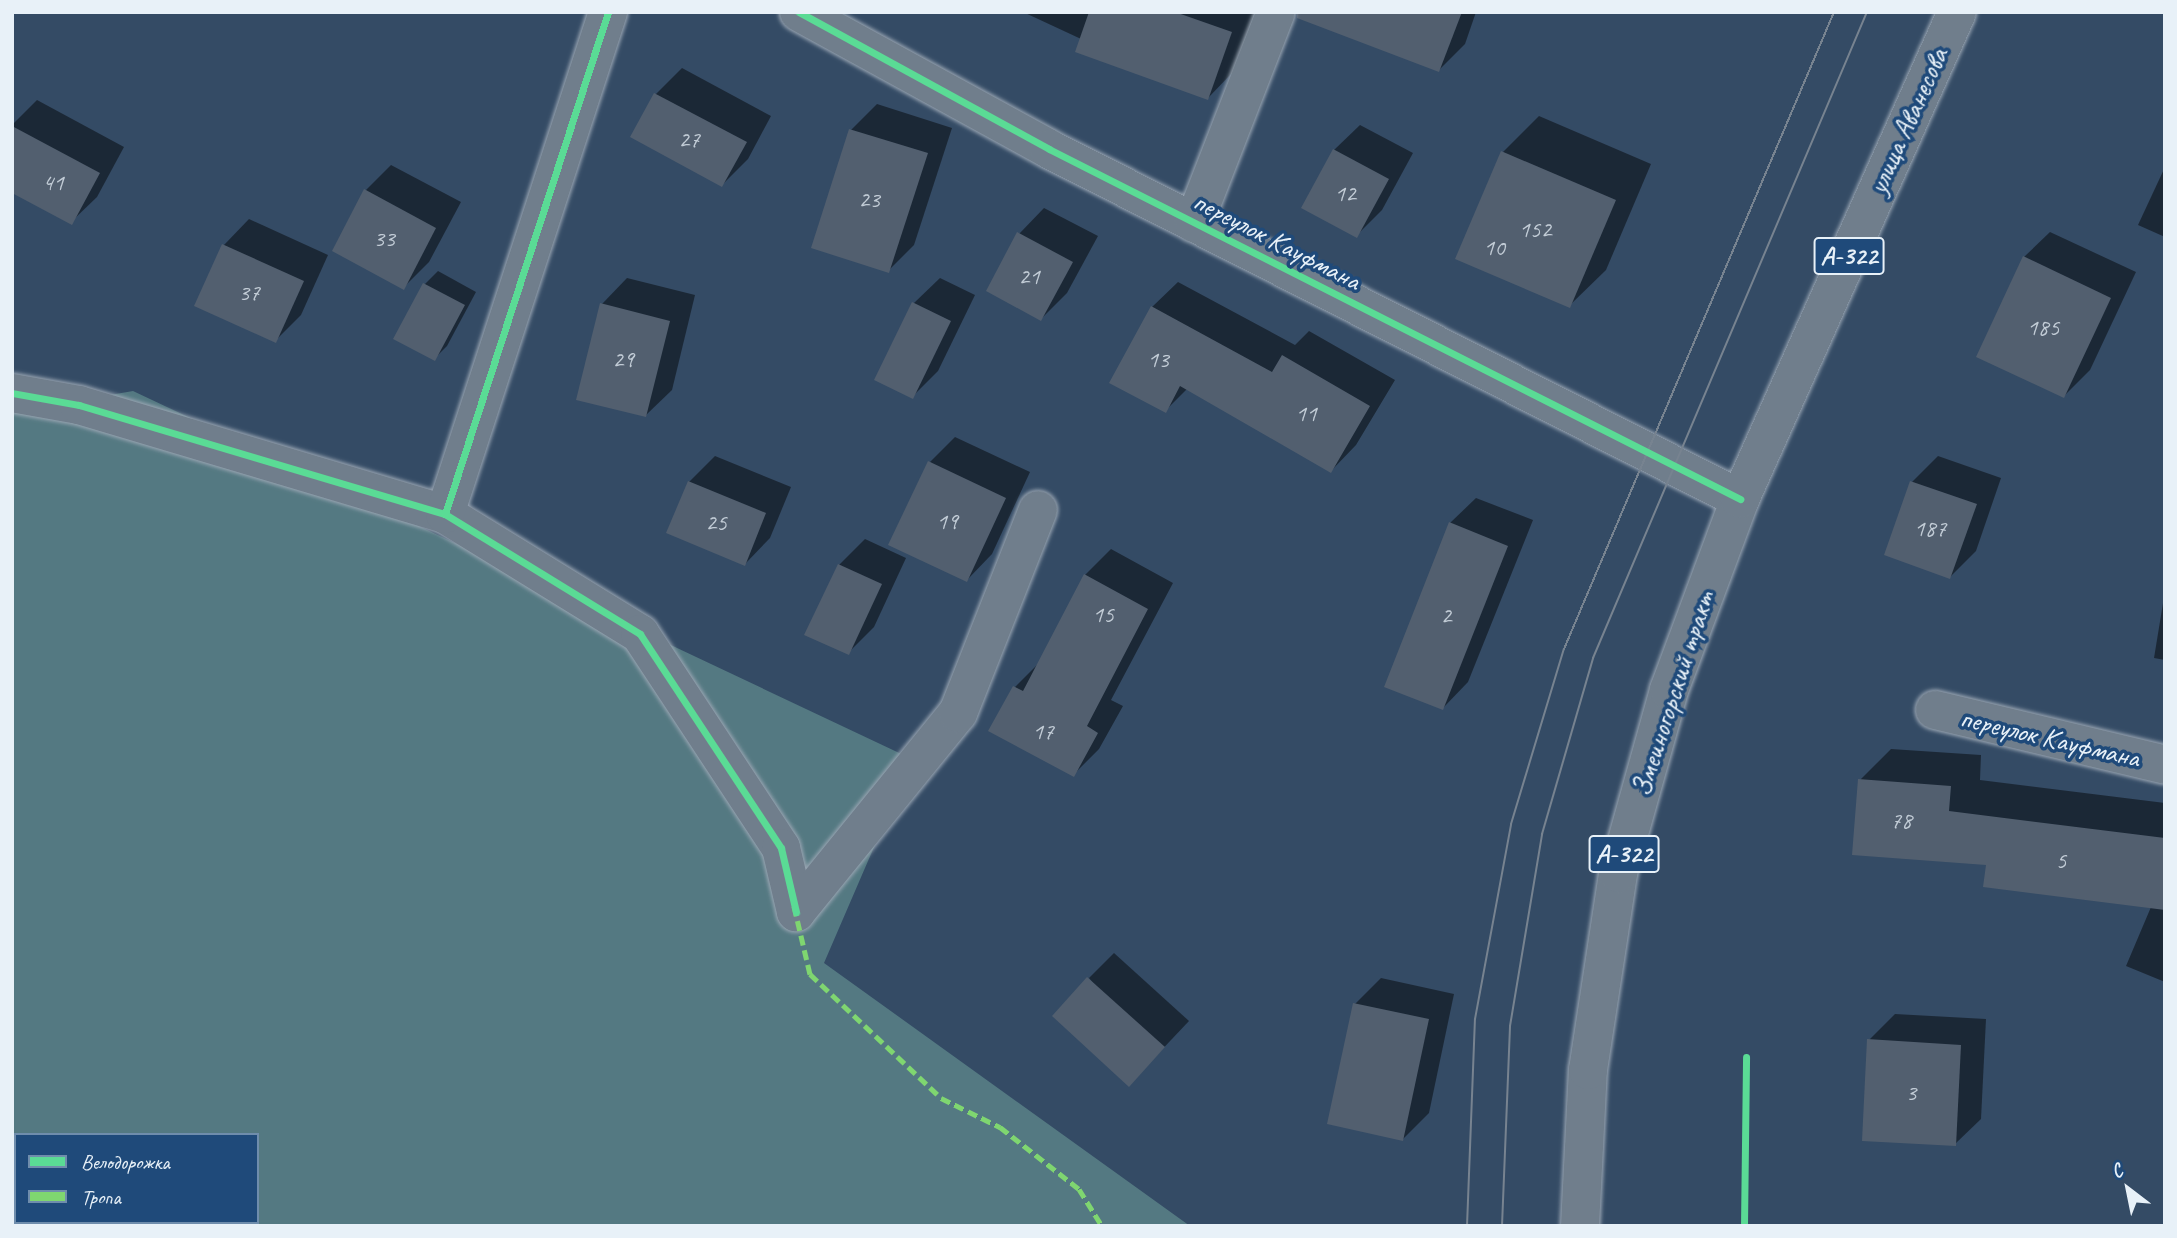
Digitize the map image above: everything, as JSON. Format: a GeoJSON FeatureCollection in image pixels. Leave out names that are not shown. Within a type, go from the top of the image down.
{"type":"FeatureCollection","features":[{"type":"Feature","properties":{"kind":"main road"},"geometry":{"type":"LineString","coordinates":[[445,514],[608,12]]}},
{"type":"Feature","properties":{"kind":"main road","name":"переулок Кауфмана"},"geometry":{"type":"LineString","coordinates":[[799,12],[1194,223],[1740,499]]}},
{"type":"Feature","properties":{"kind":"main road"},"geometry":{"type":"LineString","coordinates":[[1194,223],[1276,12]]}},
{"type":"Feature","properties":{"kind":"main road","name":"улица Аванесова"},"geometry":{"type":"LineString","coordinates":[[1740,499],[1957,12]]}},
{"type":"Feature","properties":{"kind":"main road"},"geometry":{"type":"LineString","coordinates":[[12,393],[79,405],[445,514],[640,635],[781,848],[796,912],[958,713],[1038,510]]}},
{"type":"Feature","properties":{"kind":"main road","name":"Змеиногорский тракт"},"geometry":{"type":"LineString","coordinates":[[1580,1226],[1588,1070],[1618,873],[1669,690],[1740,499]]}},
{"type":"Feature","properties":{"kind":"main road","name":"переулок Кауфмана"},"geometry":{"type":"LineString","coordinates":[[1935,710],[2165,765]]}},
{"type":"Feature","properties":{"kind":"green space"},"geometry":{"type":"Polygon","coordinates":[[[133,391],[912,759],[824,963],[1190,1226],[12,1226],[12,412],[133,391]]]}},
{"type":"Feature","properties":{"kind":"building"},"geometry":{"type":"Polygon","coordinates":[[[1089,12],[1175,12],[1232,32],[1208,100],[1075,52],[1089,12]]]}},
{"type":"Feature","properties":{"kind":"building"},"geometry":{"type":"Polygon","coordinates":[[[1297,12],[1462,12],[1439,72],[1297,18],[1297,12]]]}},
{"type":"Feature","properties":{"kind":"building"},"geometry":{"type":"Polygon","coordinates":[[[654,93],[747,142],[722,187],[630,137],[654,93]]]}},
{"type":"Feature","properties":{"kind":"building"},"geometry":{"type":"Polygon","coordinates":[[[12,126],[100,173],[72,225],[12,193],[12,126]]]}},
{"type":"Feature","properties":{"kind":"building"},"geometry":{"type":"Polygon","coordinates":[[[849,129],[928,153],[889,273],[811,248],[849,129]]]}},
{"type":"Feature","properties":{"kind":"building"},"geometry":{"type":"Polygon","coordinates":[[[1333,149],[1389,179],[1357,238],[1301,208],[1333,149]]]}},
{"type":"Feature","properties":{"kind":"building"},"geometry":{"type":"Polygon","coordinates":[[[1501,151],[1616,200],[1570,308],[1455,259],[1501,151]]]}},
{"type":"Feature","properties":{"kind":"building"},"geometry":{"type":"Polygon","coordinates":[[[364,189],[436,228],[404,290],[332,251],[364,189]]]}},
{"type":"Feature","properties":{"kind":"building"},"geometry":{"type":"Polygon","coordinates":[[[1017,232],[1073,262],[1041,321],[986,291],[1017,232]]]}},
{"type":"Feature","properties":{"kind":"building"},"geometry":{"type":"Polygon","coordinates":[[[222,244],[304,281],[276,343],[194,306],[222,244]]]}},
{"type":"Feature","properties":{"kind":"building"},"geometry":{"type":"Polygon","coordinates":[[[2023,256],[2111,298],[2064,398],[1976,357],[2023,256]]]}},
{"type":"Feature","properties":{"kind":"building"},"geometry":{"type":"Polygon","coordinates":[[[423,283],[465,305],[435,361],[393,339],[423,283]]]}},
{"type":"Feature","properties":{"kind":"building"},"geometry":{"type":"Polygon","coordinates":[[[912,302],[951,321],[913,399],[874,380],[912,302]]]}},
{"type":"Feature","properties":{"kind":"building"},"geometry":{"type":"Polygon","coordinates":[[[600,303],[670,321],[646,417],[576,400],[600,303]]]}},
{"type":"Feature","properties":{"kind":"building"},"geometry":{"type":"Polygon","coordinates":[[[1151,306],[1272,372],[1282,355],[1370,406],[1331,473],[1180,386],[1166,413],[1109,383],[1151,306]]]}},
{"type":"Feature","properties":{"kind":"building"},"geometry":{"type":"Polygon","coordinates":[[[928,461],[1006,498],[967,582],[888,545],[928,461]]]}},
{"type":"Feature","properties":{"kind":"building"},"geometry":{"type":"Polygon","coordinates":[[[688,481],[766,513],[745,566],[666,533],[688,481]]]}},
{"type":"Feature","properties":{"kind":"building"},"geometry":{"type":"Polygon","coordinates":[[[1910,481],[1977,504],[1950,579],[1884,555],[1910,481]]]}},
{"type":"Feature","properties":{"kind":"building"},"geometry":{"type":"Polygon","coordinates":[[[1449,522],[1508,546],[1443,710],[1384,687],[1449,522]]]}},
{"type":"Feature","properties":{"kind":"building"},"geometry":{"type":"Polygon","coordinates":[[[838,564],[882,584],[849,655],[804,635],[838,564]]]}},
{"type":"Feature","properties":{"kind":"building"},"geometry":{"type":"Polygon","coordinates":[[[1084,574],[1148,609],[1087,726],[1098,733],[1074,777],[988,731],[1013,686],[1023,691],[1084,574]]]}},
{"type":"Feature","properties":{"kind":"building"},"geometry":{"type":"Polygon","coordinates":[[[1858,779],[1951,786],[1949,811],[2165,838],[2165,910],[1983,887],[1986,865],[1852,855],[1858,779]]]}},
{"type":"Feature","properties":{"kind":"building"},"geometry":{"type":"Polygon","coordinates":[[[1087,977],[1165,1047],[1129,1087],[1052,1016],[1087,977]]]}},
{"type":"Feature","properties":{"kind":"building"},"geometry":{"type":"Polygon","coordinates":[[[1353,1003],[1429,1019],[1403,1141],[1327,1124],[1353,1003]]]}},
{"type":"Feature","properties":{"kind":"building"},"geometry":{"type":"Polygon","coordinates":[[[1867,1039],[1961,1045],[1956,1146],[1862,1141],[1867,1039]]]}},
{"type":"Feature","properties":{"kind":"tram line"},"geometry":{"type":"LineString","coordinates":[[1467,1226],[1475,1019],[1511,824],[1564,649],[1834,12]]}},
{"type":"Feature","properties":{"kind":"tram line"},"geometry":{"type":"LineString","coordinates":[[1502,1226],[1510,1026],[1542,834],[1593,658],[1867,12]]}},
{"type":"Feature","properties":{"kind":"marked path"},"geometry":{"type":"LineString","coordinates":[[794,906],[810,974],[941,1098],[1000,1127],[1079,1189],[1102,1226]]}},
{"type":"Feature","properties":{"kind":"cycle path"},"geometry":{"type":"LineString","coordinates":[[445,514],[608,12]]}},
{"type":"Feature","properties":{"kind":"cycle path"},"geometry":{"type":"LineString","coordinates":[[799,12],[1049,149],[1740,499]]}},
{"type":"Feature","properties":{"kind":"cycle path"},"geometry":{"type":"LineString","coordinates":[[12,393],[79,405],[445,514],[640,634],[781,848],[796,912]]}},
{"type":"Feature","properties":{"kind":"cycle path"},"geometry":{"type":"LineString","coordinates":[[1744,1226],[1746,1057]]}}]}
